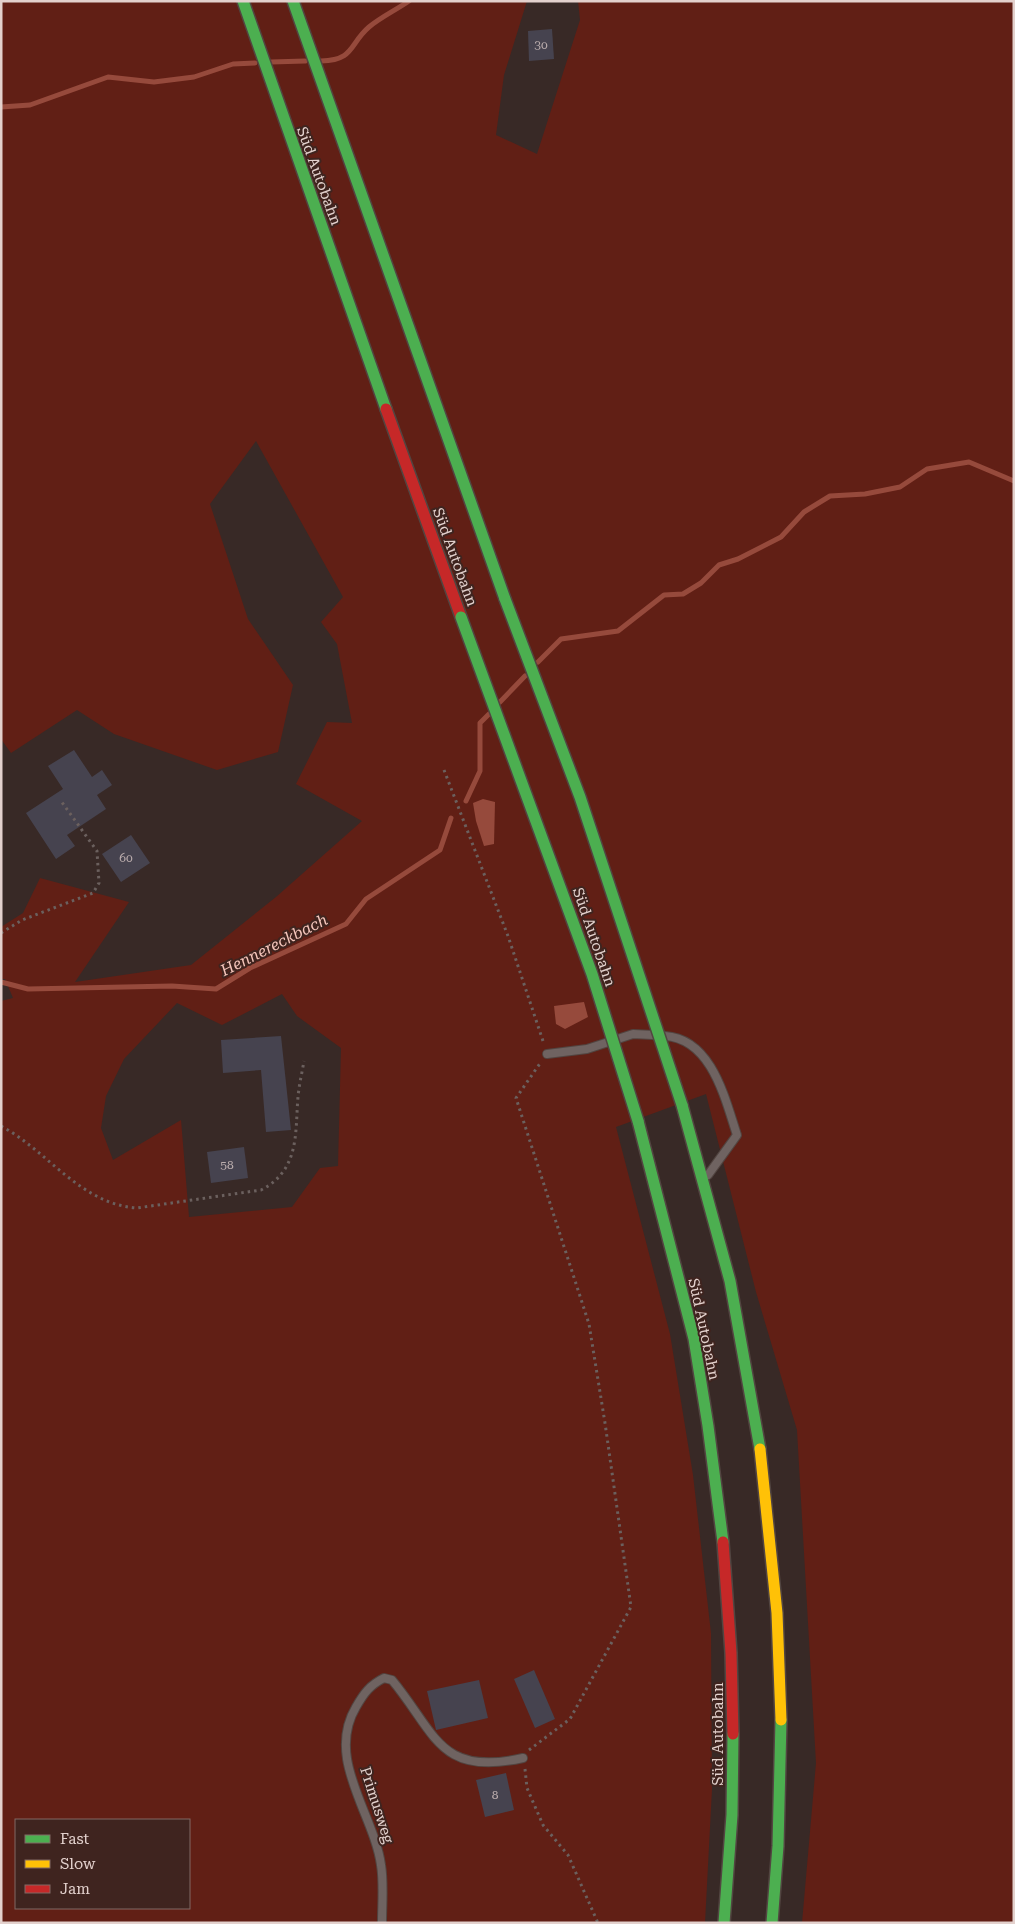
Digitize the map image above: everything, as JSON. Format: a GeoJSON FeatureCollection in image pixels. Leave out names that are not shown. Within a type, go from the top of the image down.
{"type":"FeatureCollection","features":[{"type":"Feature","properties":{"kind":"highway","name":"Süd Autobahn"},"geometry":{"type":"LineString","coordinates":[[243,1],[289,137],[461,617],[592,974],[638,1121],[689,1320],[710,1436],[725,1552],[733,1665],[734,1778],[730,1870],[724,1923]]}},
{"type":"Feature","properties":{"kind":"highway","name":"Süd Autobahn"},"geometry":{"type":"LineString","coordinates":[[293,1],[505,599],[580,797],[682,1105],[704,1181],[735,1305],[756,1422],[771,1540],[780,1662],[780,1784],[772,1923]]}},
{"type":"Feature","properties":{"kind":"lane"},"geometry":{"type":"LineString","coordinates":[[547,1054],[587,1049],[633,1034],[669,1036],[697,1048],[707,1060],[725,1098],[737,1135],[704,1181]]}},
{"type":"Feature","properties":{"kind":"lane","name":"Primusweg"},"geometry":{"type":"LineString","coordinates":[[382,1923],[381,1865],[369,1824],[356,1796],[346,1740],[349,1718],[366,1689],[384,1678],[392,1680],[428,1732],[450,1753],[467,1760],[490,1763],[523,1758]]}},
{"type":"Feature","properties":{"kind":"path"},"geometry":{"type":"LineString","coordinates":[[444,770],[508,936],[547,1054],[516,1098],[589,1324],[605,1423],[630,1606],[570,1719],[532,1746],[523,1758],[527,1788],[543,1825],[568,1855],[598,1923]]}},
{"type":"Feature","properties":{"kind":"path"},"geometry":{"type":"LineString","coordinates":[[1,933],[22,920],[93,893],[97,888],[99,883],[97,851],[61,801]]}},
{"type":"Feature","properties":{"kind":"path"},"geometry":{"type":"LineString","coordinates":[[1,1126],[71,1180],[118,1206],[137,1208],[261,1190],[272,1184],[281,1174],[293,1152],[297,1133],[298,1096],[304,1061]]}},
{"type":"Feature","properties":{"kind":"shaded area"},"geometry":{"type":"Polygon","coordinates":[[[1,1],[527,1],[504,75],[496,135],[537,154],[580,20],[578,1],[1014,1],[1014,1923],[802,1923],[816,1763],[797,1430],[756,1292],[706,1094],[616,1127],[670,1334],[693,1475],[711,1633],[712,1789],[705,1923],[1,1923],[1,1001],[13,998],[5,979],[1,979],[1,927],[23,913],[40,878],[129,902],[75,982],[191,965],[276,897],[362,821],[296,784],[327,722],[352,723],[337,644],[321,622],[343,597],[256,441],[210,504],[248,619],[293,685],[278,752],[217,770],[114,734],[77,710],[11,753],[1,739],[1,1]],[[282,994],[222,1025],[177,1003],[124,1059],[106,1096],[101,1128],[113,1160],[181,1120],[189,1217],[292,1207],[320,1168],[338,1166],[341,1048],[297,1016],[282,994]]]}},
{"type":"Feature","properties":{"kind":"shaded area"},"geometry":{"type":"Polygon","coordinates":[[[483,799],[495,802],[494,844],[484,846],[476,821],[473,803],[483,799]]]}},
{"type":"Feature","properties":{"kind":"shaded area"},"geometry":{"type":"Polygon","coordinates":[[[584,1002],[588,1017],[565,1029],[556,1024],[554,1006],[584,1002]]]}},
{"type":"Feature","properties":{"kind":"building"},"geometry":{"type":"Polygon","coordinates":[[[552,29],[554,59],[529,61],[528,31],[552,29]]]}},
{"type":"Feature","properties":{"kind":"building"},"geometry":{"type":"Polygon","coordinates":[[[74,750],[92,777],[102,770],[112,785],[97,795],[106,809],[67,835],[75,846],[56,859],[26,813],[63,789],[48,766],[74,750]]]}},
{"type":"Feature","properties":{"kind":"building"},"geometry":{"type":"Polygon","coordinates":[[[131,835],[150,863],[121,882],[102,854],[131,835]]]}},
{"type":"Feature","properties":{"kind":"building"},"geometry":{"type":"Polygon","coordinates":[[[281,1036],[291,1130],[266,1132],[261,1070],[223,1073],[221,1040],[281,1036]]]}},
{"type":"Feature","properties":{"kind":"building"},"geometry":{"type":"Polygon","coordinates":[[[244,1147],[248,1178],[211,1183],[207,1152],[244,1147]]]}},
{"type":"Feature","properties":{"kind":"building"},"geometry":{"type":"Polygon","coordinates":[[[534,1670],[555,1719],[535,1728],[514,1679],[534,1670]]]}},
{"type":"Feature","properties":{"kind":"building"},"geometry":{"type":"Polygon","coordinates":[[[479,1680],[488,1718],[436,1730],[427,1691],[479,1680]]]}},
{"type":"Feature","properties":{"kind":"building"},"geometry":{"type":"Polygon","coordinates":[[[506,1773],[514,1810],[485,1817],[476,1780],[506,1773]]]}},
{"type":"Feature","properties":{"kind":"waterway"},"geometry":{"type":"LineString","coordinates":[[321,61],[340,58],[346,54],[369,27],[409,1]]}},
{"type":"Feature","properties":{"kind":"waterway"},"geometry":{"type":"LineString","coordinates":[[271,62],[305,61]]}},
{"type":"Feature","properties":{"kind":"waterway"},"geometry":{"type":"LineString","coordinates":[[1,107],[30,105],[108,77],[154,82],[194,77],[233,64],[255,63]]}},
{"type":"Feature","properties":{"kind":"waterway","name":"Hennereckbach"},"geometry":{"type":"LineString","coordinates":[[538,662],[561,639],[618,631],[664,595],[683,594],[701,583],[719,565],[738,559],[781,537],[804,512],[830,496],[865,494],[900,487],[927,469],[969,462],[1014,481]]}},
{"type":"Feature","properties":{"kind":"waterway","name":"Hennereckbach"},"geometry":{"type":"LineString","coordinates":[[500,702],[525,676]]}},
{"type":"Feature","properties":{"kind":"waterway","name":"Hennereckbach"},"geometry":{"type":"LineString","coordinates":[[466,801],[480,771],[480,723],[489,714]]}},
{"type":"Feature","properties":{"kind":"waterway","name":"Hennereckbach"},"geometry":{"type":"LineString","coordinates":[[1,982],[28,989],[172,986],[216,989],[250,968],[346,924],[366,899],[440,850],[451,818]]}},
{"type":"Feature","properties":{"kind":"traffic: fast"},"geometry":{"type":"LineString","coordinates":[[243,1],[386,409]]}},
{"type":"Feature","properties":{"kind":"traffic: fast"},"geometry":{"type":"LineString","coordinates":[[293,1],[505,599]]}},
{"type":"Feature","properties":{"kind":"traffic: fast"},"geometry":{"type":"LineString","coordinates":[[505,599],[580,797],[682,1105]]}},
{"type":"Feature","properties":{"kind":"traffic: fast"},"geometry":{"type":"LineString","coordinates":[[461,617],[592,974],[638,1121]]}},
{"type":"Feature","properties":{"kind":"traffic: fast"},"geometry":{"type":"LineString","coordinates":[[682,1105],[730,1281],[760,1449]]}},
{"type":"Feature","properties":{"kind":"traffic: fast"},"geometry":{"type":"LineString","coordinates":[[638,1121],[694,1339],[708,1426],[723,1542]]}},
{"type":"Feature","properties":{"kind":"traffic: fast"},"geometry":{"type":"LineString","coordinates":[[772,1923],[778,1846],[781,1720]]}},
{"type":"Feature","properties":{"kind":"traffic: fast"},"geometry":{"type":"LineString","coordinates":[[724,1923],[732,1815],[733,1734]]}},
{"type":"Feature","properties":{"kind":"traffic: slow"},"geometry":{"type":"LineString","coordinates":[[760,1449],[777,1613],[781,1720]]}},
{"type":"Feature","properties":{"kind":"traffic: jam"},"geometry":{"type":"LineString","coordinates":[[386,409],[461,617]]}},
{"type":"Feature","properties":{"kind":"traffic: jam"},"geometry":{"type":"LineString","coordinates":[[723,1542],[731,1653],[733,1734]]}}]}
